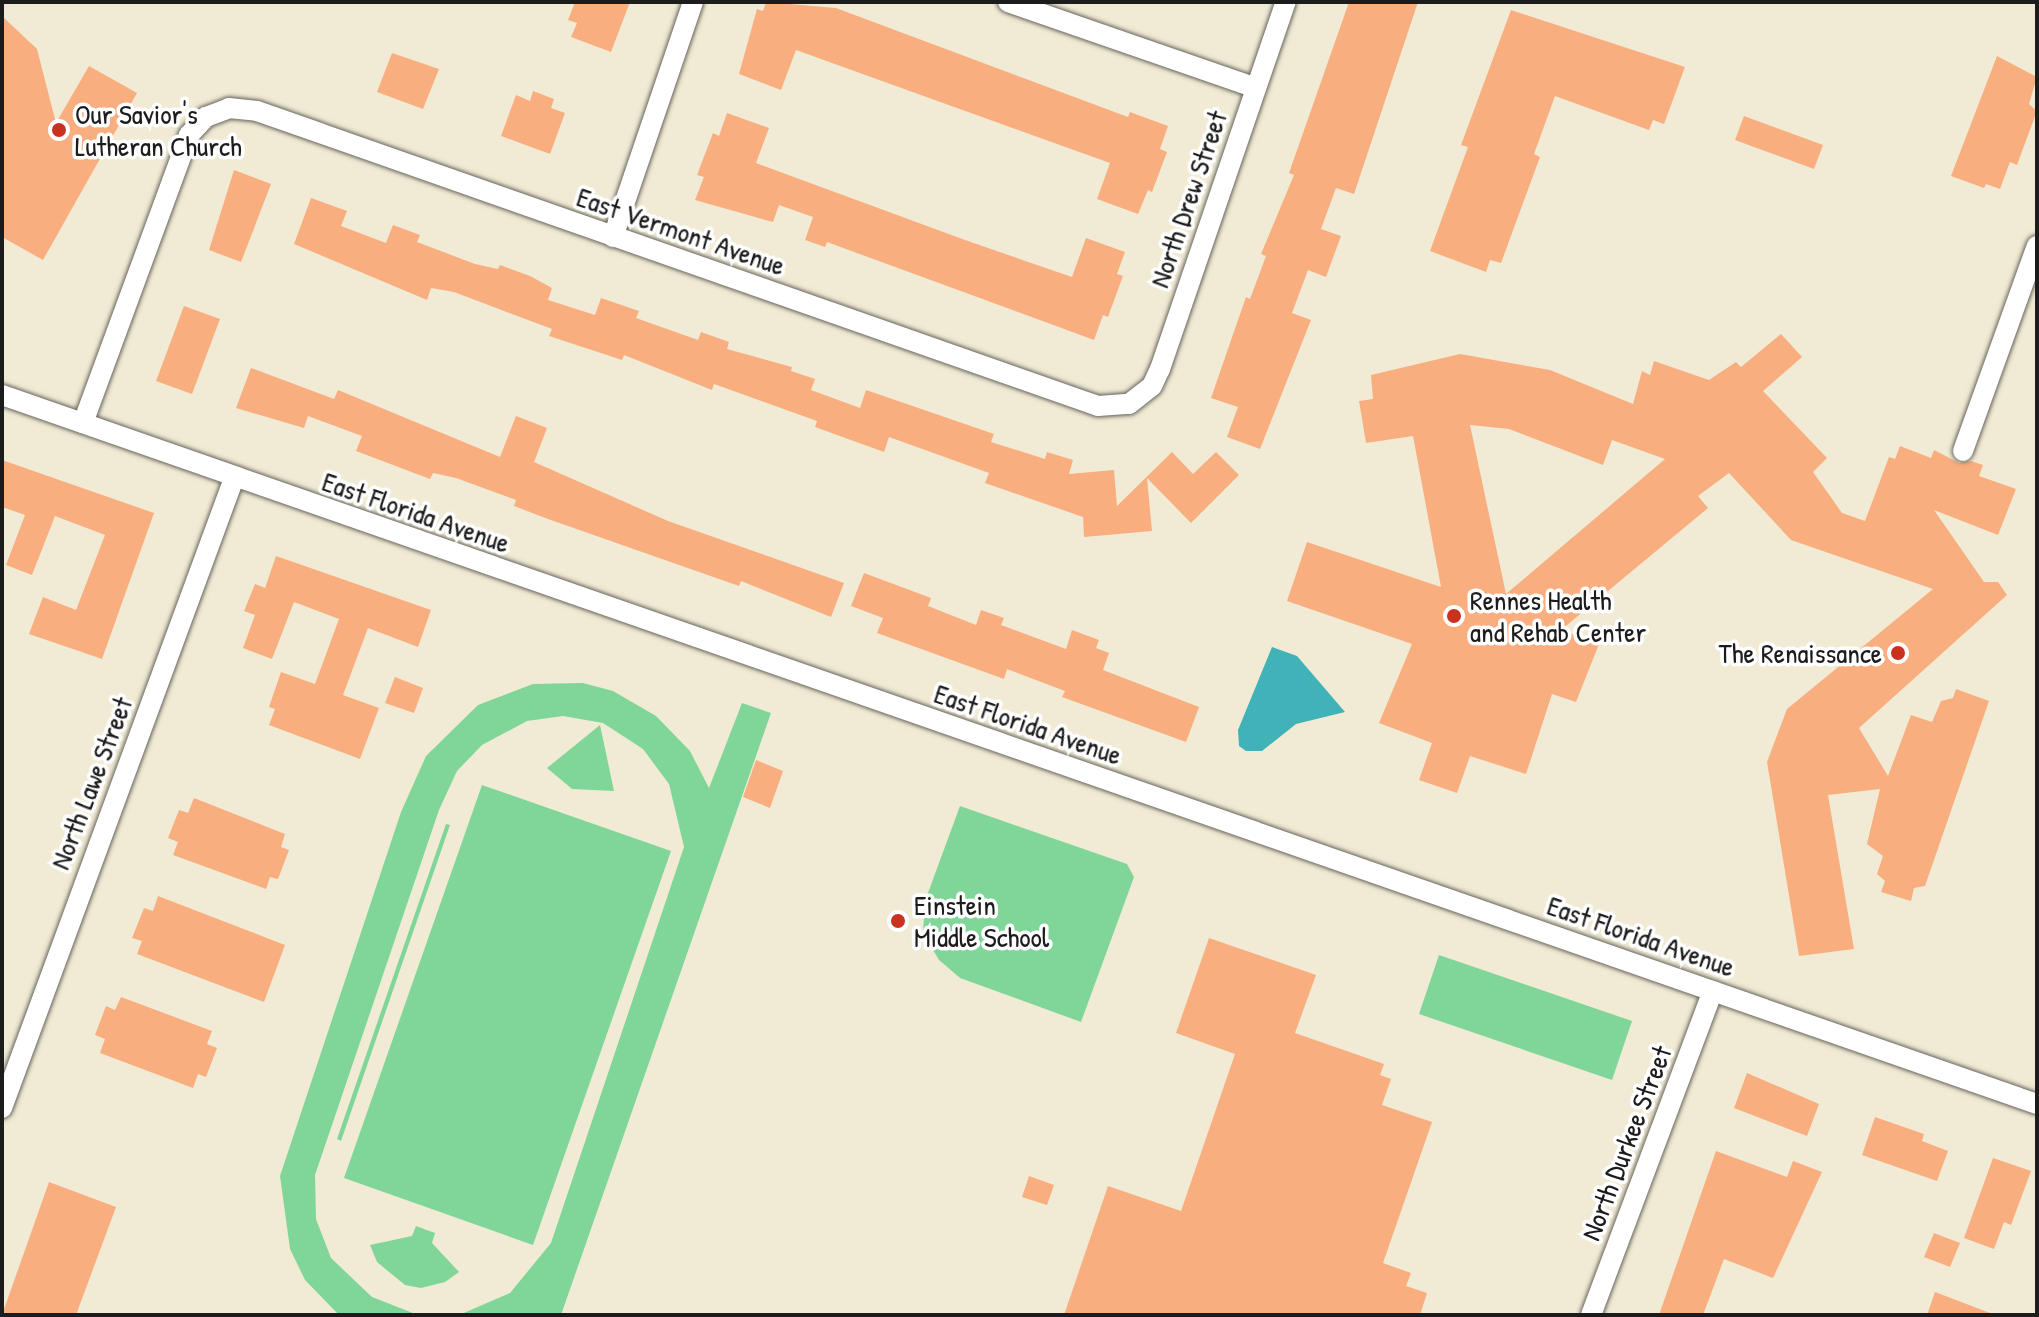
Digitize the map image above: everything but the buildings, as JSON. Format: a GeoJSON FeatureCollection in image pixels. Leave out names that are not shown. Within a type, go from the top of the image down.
{"type":"FeatureCollection","features":[{"type":"Feature","properties":{"kind":"street"},"geometry":{"type":"LineString","coordinates":[[613,237],[693,2]]}},
{"type":"Feature","properties":{"kind":"street"},"geometry":{"type":"LineString","coordinates":[[1008,2],[1256,88]]}},
{"type":"Feature","properties":{"kind":"street","name":"North Drew Street"},"geometry":{"type":"LineString","coordinates":[[1129,404],[1152,386],[1160,369],[1286,2]]}},
{"type":"Feature","properties":{"kind":"street","name":"East Vermont Avenue"},"geometry":{"type":"LineString","coordinates":[[83,423],[189,135],[216,113],[229,108],[257,111],[1098,406],[1129,404]]}},
{"type":"Feature","properties":{"kind":"street"},"geometry":{"type":"LineString","coordinates":[[1963,451],[2037,246]]}},
{"type":"Feature","properties":{"kind":"street","name":"East Florida Avenue"},"geometry":{"type":"LineString","coordinates":[[2,395],[2037,1104]]}},
{"type":"Feature","properties":{"kind":"street","name":"North Lawe Street"},"geometry":{"type":"LineString","coordinates":[[2,1108],[234,478]]}},
{"type":"Feature","properties":{"kind":"street","name":"North Durkee Street"},"geometry":{"type":"LineString","coordinates":[[1591,1315],[1713,991]]}},
{"type":"Feature","properties":{"kind":"green space"},"geometry":{"type":"Polygon","coordinates":[[[583,683],[613,691],[656,716],[690,751],[709,788],[742,703],[771,713],[561,1315],[459,1315],[510,1293],[551,1243],[684,847],[669,784],[643,749],[603,723],[563,716],[527,721],[482,745],[457,771],[439,810],[315,1175],[316,1219],[331,1258],[372,1297],[418,1315],[339,1315],[305,1280],[290,1249],[280,1176],[401,812],[426,756],[478,705],[533,684],[583,683]]]}},
{"type":"Feature","properties":{"kind":"green space"},"geometry":{"type":"Polygon","coordinates":[[[600,725],[614,791],[572,789],[547,768],[600,725]]]}},
{"type":"Feature","properties":{"kind":"green space"},"geometry":{"type":"Polygon","coordinates":[[[482,785],[671,851],[533,1245],[344,1178],[482,785]]]}},
{"type":"Feature","properties":{"kind":"green space"},"geometry":{"type":"Polygon","coordinates":[[[960,806],[1127,864],[1134,877],[1081,1022],[960,978],[939,960],[923,933],[925,901],[960,806]]]}},
{"type":"Feature","properties":{"kind":"green space"},"geometry":{"type":"Polygon","coordinates":[[[446,824],[450,825],[341,1141],[337,1139],[446,824]]]}},
{"type":"Feature","properties":{"kind":"green space"},"geometry":{"type":"Polygon","coordinates":[[[1439,955],[1632,1021],[1612,1080],[1419,1014],[1439,955]]]}},
{"type":"Feature","properties":{"kind":"green space"},"geometry":{"type":"Polygon","coordinates":[[[416,1226],[435,1233],[432,1243],[459,1272],[445,1282],[421,1288],[405,1285],[377,1262],[370,1245],[412,1236],[416,1226]]]}},
{"type":"Feature","properties":{"kind":"water"},"geometry":{"type":"Polygon","coordinates":[[[1272,647],[1297,656],[1345,712],[1296,724],[1262,751],[1246,751],[1239,746],[1238,730],[1272,647]]]}},
{"type":"Feature","properties":{"kind":"place","name":"Our Savior's Lutheran Church"},"geometry":{"type":"Point","coordinates":[59,130]}},
{"type":"Feature","properties":{"kind":"place","name":"Rennes Health and Rehab Center"},"geometry":{"type":"Point","coordinates":[1454,616]}},
{"type":"Feature","properties":{"kind":"place","name":"The Renaissance"},"geometry":{"type":"Point","coordinates":[1898,653]}},
{"type":"Feature","properties":{"kind":"place","name":"Einstein Middle School"},"geometry":{"type":"Point","coordinates":[898,921]}}]}
